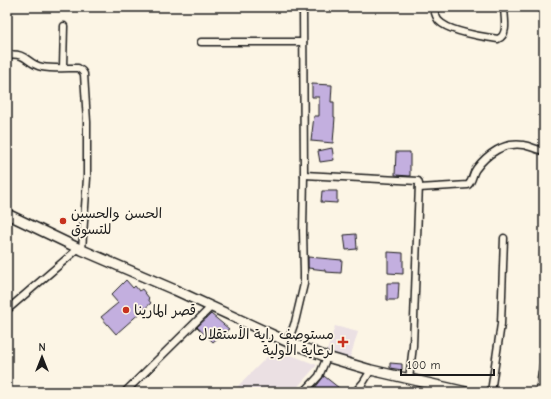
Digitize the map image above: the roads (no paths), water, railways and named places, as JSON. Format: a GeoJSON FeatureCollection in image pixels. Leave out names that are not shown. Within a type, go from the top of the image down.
{"type":"FeatureCollection","features":[{"type":"Feature","properties":{"kind":"main road"},"geometry":{"type":"LineString","coordinates":[[7,214],[80,249],[288,342],[327,357],[371,370],[466,392]]}},
{"type":"Feature","properties":{"kind":"street"},"geometry":{"type":"LineString","coordinates":[[288,342],[295,322],[304,284],[303,7]]}},
{"type":"Feature","properties":{"kind":"street"},"geometry":{"type":"LineString","coordinates":[[433,7],[439,22],[451,29],[498,39],[501,38],[504,33],[504,7]]}},
{"type":"Feature","properties":{"kind":"street"},"geometry":{"type":"LineString","coordinates":[[63,67],[64,26]]}},
{"type":"Feature","properties":{"kind":"street"},"geometry":{"type":"LineString","coordinates":[[201,42],[304,42]]}},
{"type":"Feature","properties":{"kind":"street"},"geometry":{"type":"LineString","coordinates":[[7,55],[21,54],[42,67],[78,68],[82,71],[84,74],[87,122],[86,178],[80,249],[7,310]]}},
{"type":"Feature","properties":{"kind":"street"},"geometry":{"type":"LineString","coordinates":[[419,188],[468,186],[476,169],[489,155],[505,146],[523,145],[544,151]]}},
{"type":"Feature","properties":{"kind":"street"},"geometry":{"type":"LineString","coordinates":[[304,175],[418,181],[419,188],[413,346],[409,379]]}},
{"type":"Feature","properties":{"kind":"street"},"geometry":{"type":"LineString","coordinates":[[491,392],[501,324],[504,238]]}},
{"type":"Feature","properties":{"kind":"street"},"geometry":{"type":"LineString","coordinates":[[125,392],[211,307]]}},
{"type":"Feature","properties":{"kind":"street"},"geometry":{"type":"LineString","coordinates":[[304,392],[319,376],[327,357]]}},
{"type":"Feature","properties":{"kind":"street"},"geometry":{"type":"LineString","coordinates":[[539,392],[544,360]]}},
{"type":"Feature","properties":{"kind":"street"},"geometry":{"type":"LineString","coordinates":[[355,392],[371,370]]}},
{"type":"Feature","properties":{"kind":"place","name":"الحسن والحسين للتسوق"},"geometry":{"type":"Point","coordinates":[63,221]}},
{"type":"Feature","properties":{"kind":"place","name":"قصر المارينا"},"geometry":{"type":"Point","coordinates":[126,310]}},
{"type":"Feature","properties":{"kind":"place","name":"مستوصف راية الأستقلال لرعاية الأولية"},"geometry":{"type":"Point","coordinates":[343,342]}}]}
